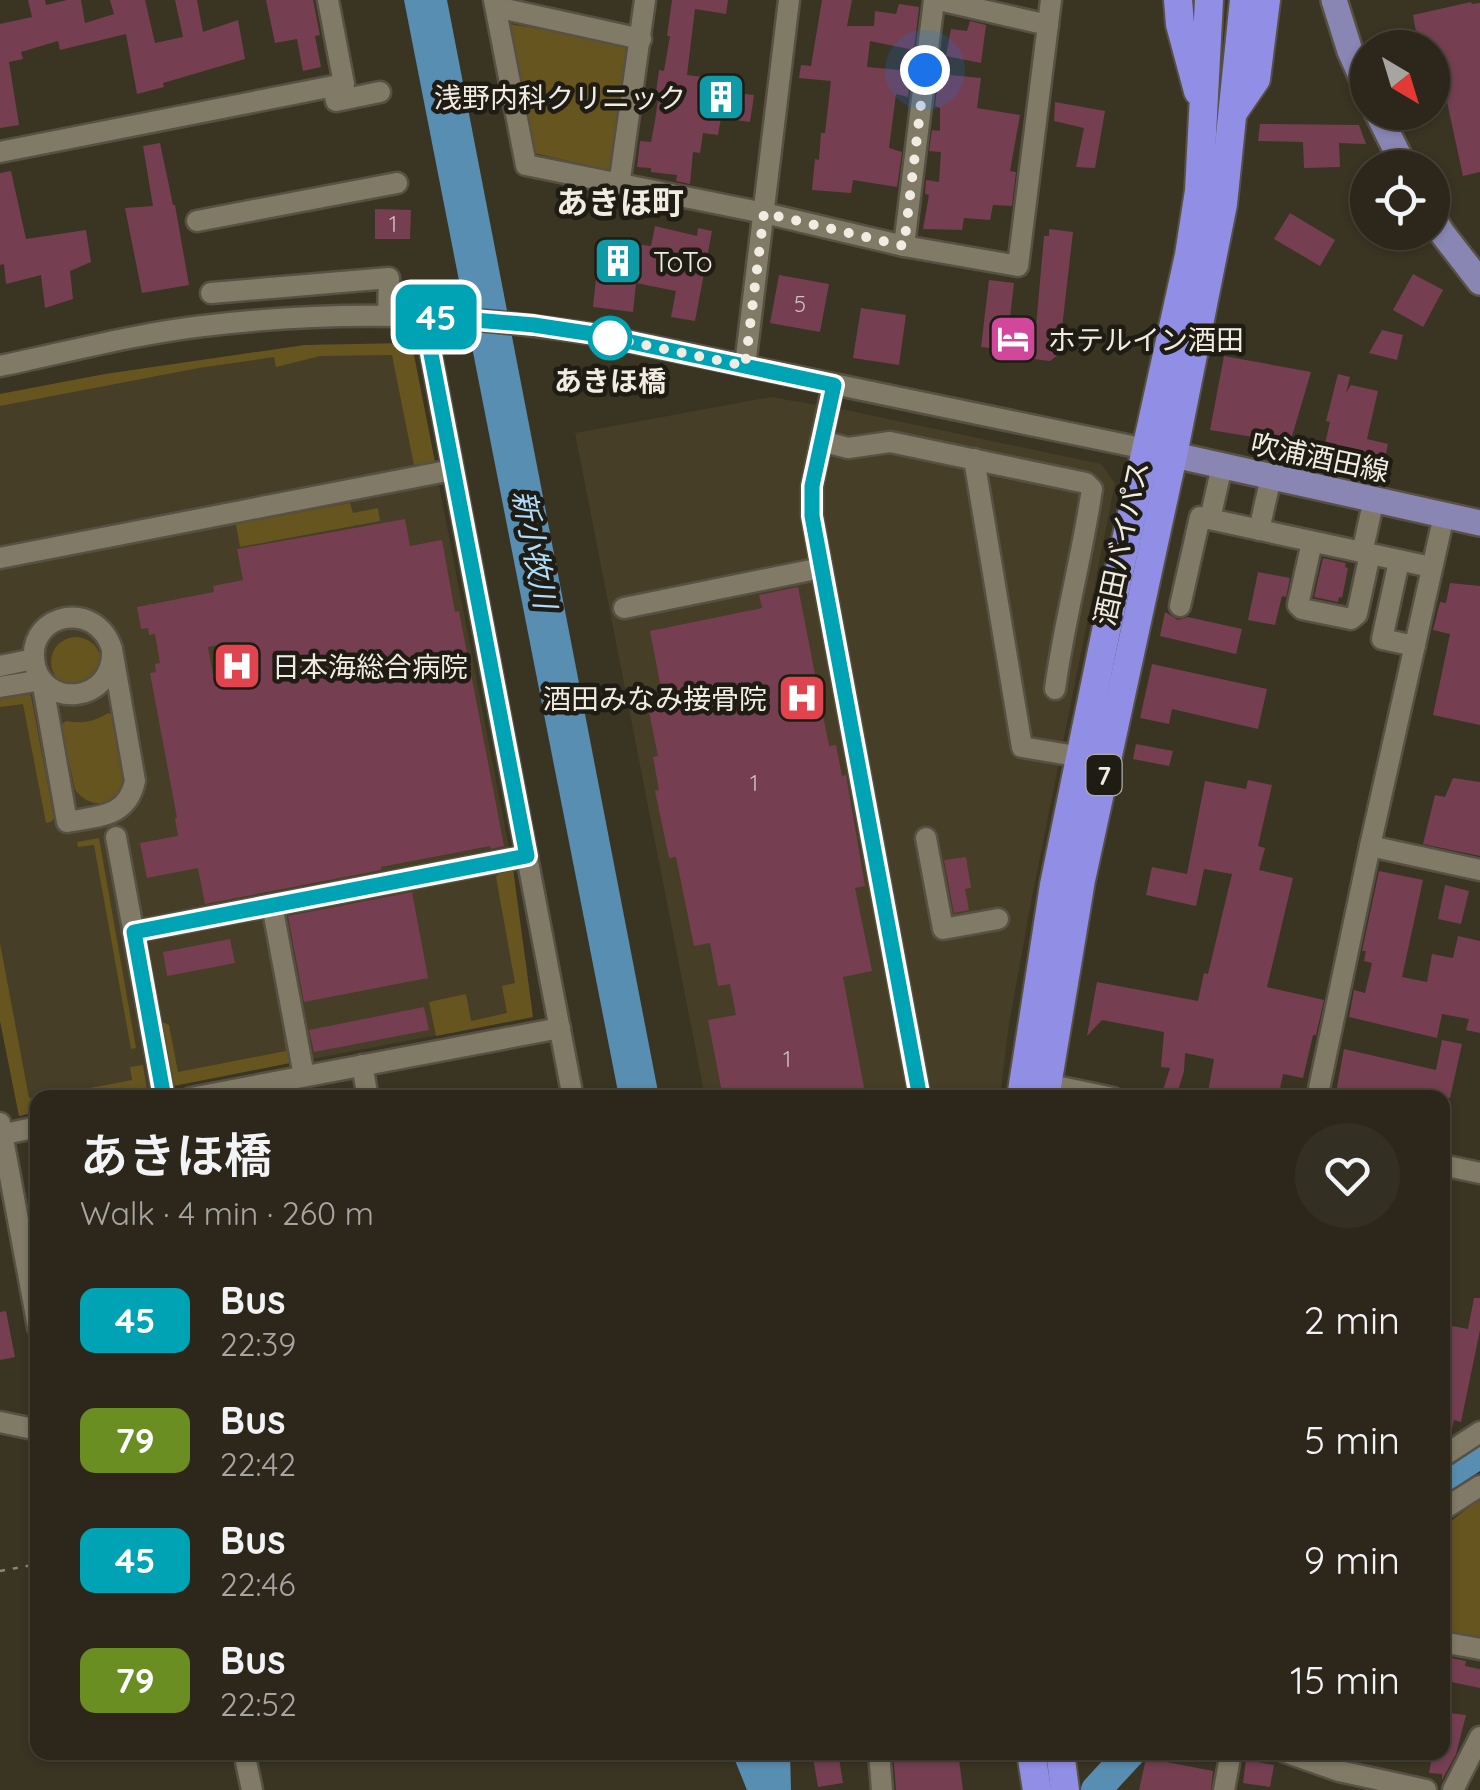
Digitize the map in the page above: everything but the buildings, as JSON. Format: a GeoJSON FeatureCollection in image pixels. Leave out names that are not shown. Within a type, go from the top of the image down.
{"type":"FeatureCollection","features":[{"type":"Feature","properties":{"kind":"highway"},"geometry":{"type":"LineString","coordinates":[[1178,0],[1180,24],[1218,115],[1256,80],[1266,0]]}},
{"type":"Feature","properties":{"kind":"highway","name":"酒田バイパス"},"geometry":{"type":"LineString","coordinates":[[1209,0],[1218,115]]}},
{"type":"Feature","properties":{"kind":"highway","name":"酒田バイパス"},"geometry":{"type":"LineString","coordinates":[[1037,1090],[1054,885],[1106,631],[1160,452],[1208,212],[1218,115],[1244,0]]}},
{"type":"Feature","properties":{"kind":"highway","name":"酒田バイパス"},"geometry":{"type":"LineString","coordinates":[[1038,1090],[1155,540],[1160,452]]}},
{"type":"Feature","properties":{"kind":"highway"},"geometry":{"type":"LineString","coordinates":[[1032,1760],[1037,1790]]}},
{"type":"Feature","properties":{"kind":"highway"},"geometry":{"type":"LineString","coordinates":[[1061,1760],[1066,1790]]}},
{"type":"Feature","properties":{"kind":"main road"},"geometry":{"type":"LineString","coordinates":[[1334,0],[1350,50]]}},
{"type":"Feature","properties":{"kind":"main road"},"geometry":{"type":"LineString","coordinates":[[1347,0],[1355,30]]}},
{"type":"Feature","properties":{"kind":"main road"},"geometry":{"type":"LineString","coordinates":[[1450,243],[1480,282]]}},
{"type":"Feature","properties":{"kind":"main road","name":"吹浦酒田線"},"geometry":{"type":"LineString","coordinates":[[1160,452],[1480,523]]}},
{"type":"Feature","properties":{"kind":"street"},"geometry":{"type":"LineString","coordinates":[[0,152],[344,84],[328,0]]}},
{"type":"Feature","properties":{"kind":"street"},"geometry":{"type":"LineString","coordinates":[[620,186],[646,0]]}},
{"type":"Feature","properties":{"kind":"street"},"geometry":{"type":"LineString","coordinates":[[745,366],[789,0]]}},
{"type":"Feature","properties":{"kind":"street"},"geometry":{"type":"LineString","coordinates":[[904,246],[936,0],[1048,25]]}},
{"type":"Feature","properties":{"kind":"street"},"geometry":{"type":"LineString","coordinates":[[641,39],[495,4],[526,165],[904,246],[1018,266],[1052,0]]}},
{"type":"Feature","properties":{"kind":"street"},"geometry":{"type":"LineString","coordinates":[[333,86],[336,100],[380,92]]}},
{"type":"Feature","properties":{"kind":"street"},"geometry":{"type":"LineString","coordinates":[[198,221],[396,183]]}},
{"type":"Feature","properties":{"kind":"street"},"geometry":{"type":"LineString","coordinates":[[211,293],[389,278],[388,315]]}},
{"type":"Feature","properties":{"kind":"street"},"geometry":{"type":"LineString","coordinates":[[264,288],[270,320]]}},
{"type":"Feature","properties":{"kind":"street"},"geometry":{"type":"LineString","coordinates":[[0,366],[199,326],[427,316],[593,334],[1160,452]]}},
{"type":"Feature","properties":{"kind":"street"},"geometry":{"type":"LineString","coordinates":[[427,316],[452,470],[572,1090]]}},
{"type":"Feature","properties":{"kind":"street"},"geometry":{"type":"LineString","coordinates":[[834,385],[811,500],[919,1090]]}},
{"type":"Feature","properties":{"kind":"street"},"geometry":{"type":"LineString","coordinates":[[820,441],[848,448],[890,442],[1086,483],[1092,490],[1055,689]]}},
{"type":"Feature","properties":{"kind":"street"},"geometry":{"type":"LineString","coordinates":[[974,459],[1022,746],[1082,757]]}},
{"type":"Feature","properties":{"kind":"street"},"geometry":{"type":"LineString","coordinates":[[1210,519],[1222,466]]}},
{"type":"Feature","properties":{"kind":"street"},"geometry":{"type":"LineString","coordinates":[[0,558],[452,470]]}},
{"type":"Feature","properties":{"kind":"street"},"geometry":{"type":"LineString","coordinates":[[1259,530],[1271,476]]}},
{"type":"Feature","properties":{"kind":"street"},"geometry":{"type":"LineString","coordinates":[[1307,541],[1298,605],[1352,619],[1356,614],[1374,500]]}},
{"type":"Feature","properties":{"kind":"street"},"geometry":{"type":"LineString","coordinates":[[1319,1090],[1444,515]]}},
{"type":"Feature","properties":{"kind":"street"},"geometry":{"type":"LineString","coordinates":[[1144,591],[1181,603],[1200,517],[1431,568]]}},
{"type":"Feature","properties":{"kind":"street"},"geometry":{"type":"LineString","coordinates":[[1155,540],[1193,548]]}},
{"type":"Feature","properties":{"kind":"street"},"geometry":{"type":"LineString","coordinates":[[1285,618],[1307,541]]}},
{"type":"Feature","properties":{"kind":"street"},"geometry":{"type":"LineString","coordinates":[[1399,561],[1382,639],[1415,646]]}},
{"type":"Feature","properties":{"kind":"street"},"geometry":{"type":"LineString","coordinates":[[624,608],[821,568]]}},
{"type":"Feature","properties":{"kind":"street"},"geometry":{"type":"LineString","coordinates":[[66,618],[86,619],[103,630],[112,649],[136,781],[126,804],[117,811],[66,822],[36,643],[48,626],[66,618]]}},
{"type":"Feature","properties":{"kind":"street"},"geometry":{"type":"LineString","coordinates":[[0,666],[38,670],[60,693],[70,695],[90,691],[106,678],[112,649]]}},
{"type":"Feature","properties":{"kind":"street"},"geometry":{"type":"LineString","coordinates":[[0,687],[38,670]]}},
{"type":"Feature","properties":{"kind":"street"},"geometry":{"type":"LineString","coordinates":[[116,837],[163,1090]]}},
{"type":"Feature","properties":{"kind":"street"},"geometry":{"type":"LineString","coordinates":[[926,838],[943,929],[998,919]]}},
{"type":"Feature","properties":{"kind":"street"},"geometry":{"type":"LineString","coordinates":[[1370,846],[1480,870]]}},
{"type":"Feature","properties":{"kind":"street"},"geometry":{"type":"LineString","coordinates":[[134,932],[527,856]]}},
{"type":"Feature","properties":{"kind":"street"},"geometry":{"type":"LineString","coordinates":[[272,905],[304,1076]]}},
{"type":"Feature","properties":{"kind":"street"},"geometry":{"type":"LineString","coordinates":[[232,1090],[560,1028]]}},
{"type":"Feature","properties":{"kind":"street"},"geometry":{"type":"LineString","coordinates":[[362,1065],[367,1090]]}},
{"type":"Feature","properties":{"kind":"street"},"geometry":{"type":"LineString","coordinates":[[30,1128],[1,1131],[30,1285]]}},
{"type":"Feature","properties":{"kind":"street"},"geometry":{"type":"LineString","coordinates":[[1450,1166],[1480,1172]]}},
{"type":"Feature","properties":{"kind":"street"},"geometry":{"type":"LineString","coordinates":[[0,1422],[30,1428]]}},
{"type":"Feature","properties":{"kind":"street"},"geometry":{"type":"LineString","coordinates":[[1450,1452],[1480,1432]]}},
{"type":"Feature","properties":{"kind":"street"},"geometry":{"type":"LineString","coordinates":[[1450,1505],[1480,1486]]}},
{"type":"Feature","properties":{"kind":"street"},"geometry":{"type":"LineString","coordinates":[[1450,1644],[1480,1650]]}},
{"type":"Feature","properties":{"kind":"street"},"geometry":{"type":"LineString","coordinates":[[1453,1790],[1480,1738]]}},
{"type":"Feature","properties":{"kind":"street"},"geometry":{"type":"LineString","coordinates":[[246,1760],[252,1790]]}},
{"type":"Feature","properties":{"kind":"street"},"geometry":{"type":"LineString","coordinates":[[880,1760],[882,1790]]}},
{"type":"Feature","properties":{"kind":"street"},"geometry":{"type":"LineString","coordinates":[[1224,1790],[1230,1760]]}},
{"type":"Feature","properties":{"kind":"street"},"geometry":{"type":"LineString","coordinates":[[1309,1760],[1426,1790]]}},
{"type":"Feature","properties":{"kind":"path"},"geometry":{"type":"LineString","coordinates":[[0,1571],[30,1565]]}},
{"type":"Feature","properties":{"kind":"shaded area"},"geometry":{"type":"Polygon","coordinates":[[[510,24],[627,44],[611,171],[534,153],[510,24]]]}},
{"type":"Feature","properties":{"kind":"shaded area","name":"日本海総合病院"},"geometry":{"type":"Polygon","coordinates":[[[410,343],[513,869],[533,1017],[148,1090],[30,1090],[30,1114],[19,1116],[0,1021],[0,394],[105,374],[305,345],[410,343]]]}},
{"type":"Feature","properties":{"kind":"shaded area"},"geometry":{"type":"Polygon","coordinates":[[[410,343],[435,462],[414,465],[392,355],[320,356],[276,367],[274,357],[0,406],[0,394],[105,374],[305,345],[410,343]]]}},
{"type":"Feature","properties":{"kind":"shaded area"},"geometry":{"type":"Polygon","coordinates":[[[771,397],[1101,464],[1115,483],[1032,897],[1001,1090],[704,1090],[575,433],[771,397]]]}},
{"type":"Feature","properties":{"kind":"shaded area"},"geometry":{"type":"Polygon","coordinates":[[[350,503],[353,513],[378,508],[380,521],[240,547],[236,524],[350,503]]]}},
{"type":"Feature","properties":{"kind":"shaded area"},"geometry":{"type":"Polygon","coordinates":[[[76,637],[93,645],[101,662],[93,679],[76,687],[59,679],[51,662],[59,645],[76,637]]]}},
{"type":"Feature","properties":{"kind":"shaded area"},"geometry":{"type":"Polygon","coordinates":[[[27,691],[54,818],[46,823],[23,704],[0,707],[0,697],[27,691]]]}},
{"type":"Feature","properties":{"kind":"shaded area"},"geometry":{"type":"Polygon","coordinates":[[[108,713],[113,715],[124,783],[115,797],[95,803],[75,790],[61,725],[66,721],[93,720],[108,713]]]}},
{"type":"Feature","properties":{"kind":"shaded area"},"geometry":{"type":"Polygon","coordinates":[[[99,838],[136,1048],[131,1049],[94,845],[78,847],[77,842],[99,838]]]}},
{"type":"Feature","properties":{"kind":"shaded area"},"geometry":{"type":"Polygon","coordinates":[[[503,868],[513,869],[533,1017],[436,1036],[429,1002],[466,994],[471,1021],[507,1013],[502,986],[515,983],[496,877],[503,868]]]}},
{"type":"Feature","properties":{"kind":"shaded area"},"geometry":{"type":"Polygon","coordinates":[[[0,943],[30,1114],[19,1116],[0,1021],[0,943]]]}},
{"type":"Feature","properties":{"kind":"shaded area"},"geometry":{"type":"Polygon","coordinates":[[[162,1022],[169,1025],[178,1072],[286,1051],[284,1039],[290,1039],[295,1062],[174,1086],[162,1022]]]}},
{"type":"Feature","properties":{"kind":"shaded area"},"geometry":{"type":"Polygon","coordinates":[[[143,1065],[147,1090],[80,1090],[132,1080],[130,1067],[143,1065]]]}},
{"type":"Feature","properties":{"kind":"shaded area"},"geometry":{"type":"Polygon","coordinates":[[[1480,1499],[1480,1641],[1450,1635],[1450,1522],[1480,1499]]]}},
{"type":"Feature","properties":{"kind":"water","name":"新小牧川"},"geometry":{"type":"Polygon","coordinates":[[[404,0],[447,0],[658,1090],[618,1090],[404,0]]]}},
{"type":"Feature","properties":{"kind":"water"},"geometry":{"type":"Polygon","coordinates":[[[735,1760],[790,1760],[791,1790],[747,1790],[735,1760]]]}},
{"type":"Feature","properties":{"kind":"waterway"},"geometry":{"type":"LineString","coordinates":[[1450,1473],[1480,1453]]}},
{"type":"Feature","properties":{"kind":"waterway"},"geometry":{"type":"LineString","coordinates":[[1096,1790],[1124,1760]]}},
{"type":"Feature","properties":{"kind":"bus line","name":"45"},"geometry":{"type":"LineString","coordinates":[[163,1090],[134,932],[527,856],[427,316],[593,334],[834,385],[812,486],[812,516],[919,1090]]}},
{"type":"Feature","properties":{"kind":"place","name":"浅野内科クリニック"},"geometry":{"type":"Point","coordinates":[721,97]}},
{"type":"Feature","properties":{"kind":"place","name":"ToTo"},"geometry":{"type":"Point","coordinates":[618,261]}},
{"type":"Feature","properties":{"kind":"place","name":"あきほ橋"},"geometry":{"type":"Point","coordinates":[610,338]}},
{"type":"Feature","properties":{"kind":"place","name":"ホテルイン酒田"},"geometry":{"type":"Point","coordinates":[1013,339]}},
{"type":"Feature","properties":{"kind":"place","name":"日本海総合病院"},"geometry":{"type":"Point","coordinates":[237,666]}},
{"type":"Feature","properties":{"kind":"place","name":"酒田みなみ接骨院"},"geometry":{"type":"Point","coordinates":[802,698]}},
{"type":"Feature","properties":{"kind":"district","name":"あきほ町"},"geometry":{"type":"Point","coordinates":[620,202]}},
{"type":"Feature","properties":{"kind":"route"},"geometry":{"type":"LineString","coordinates":[[610,338],[593,334],[745,366],[764,213],[904,246],[925,70]]}}]}
